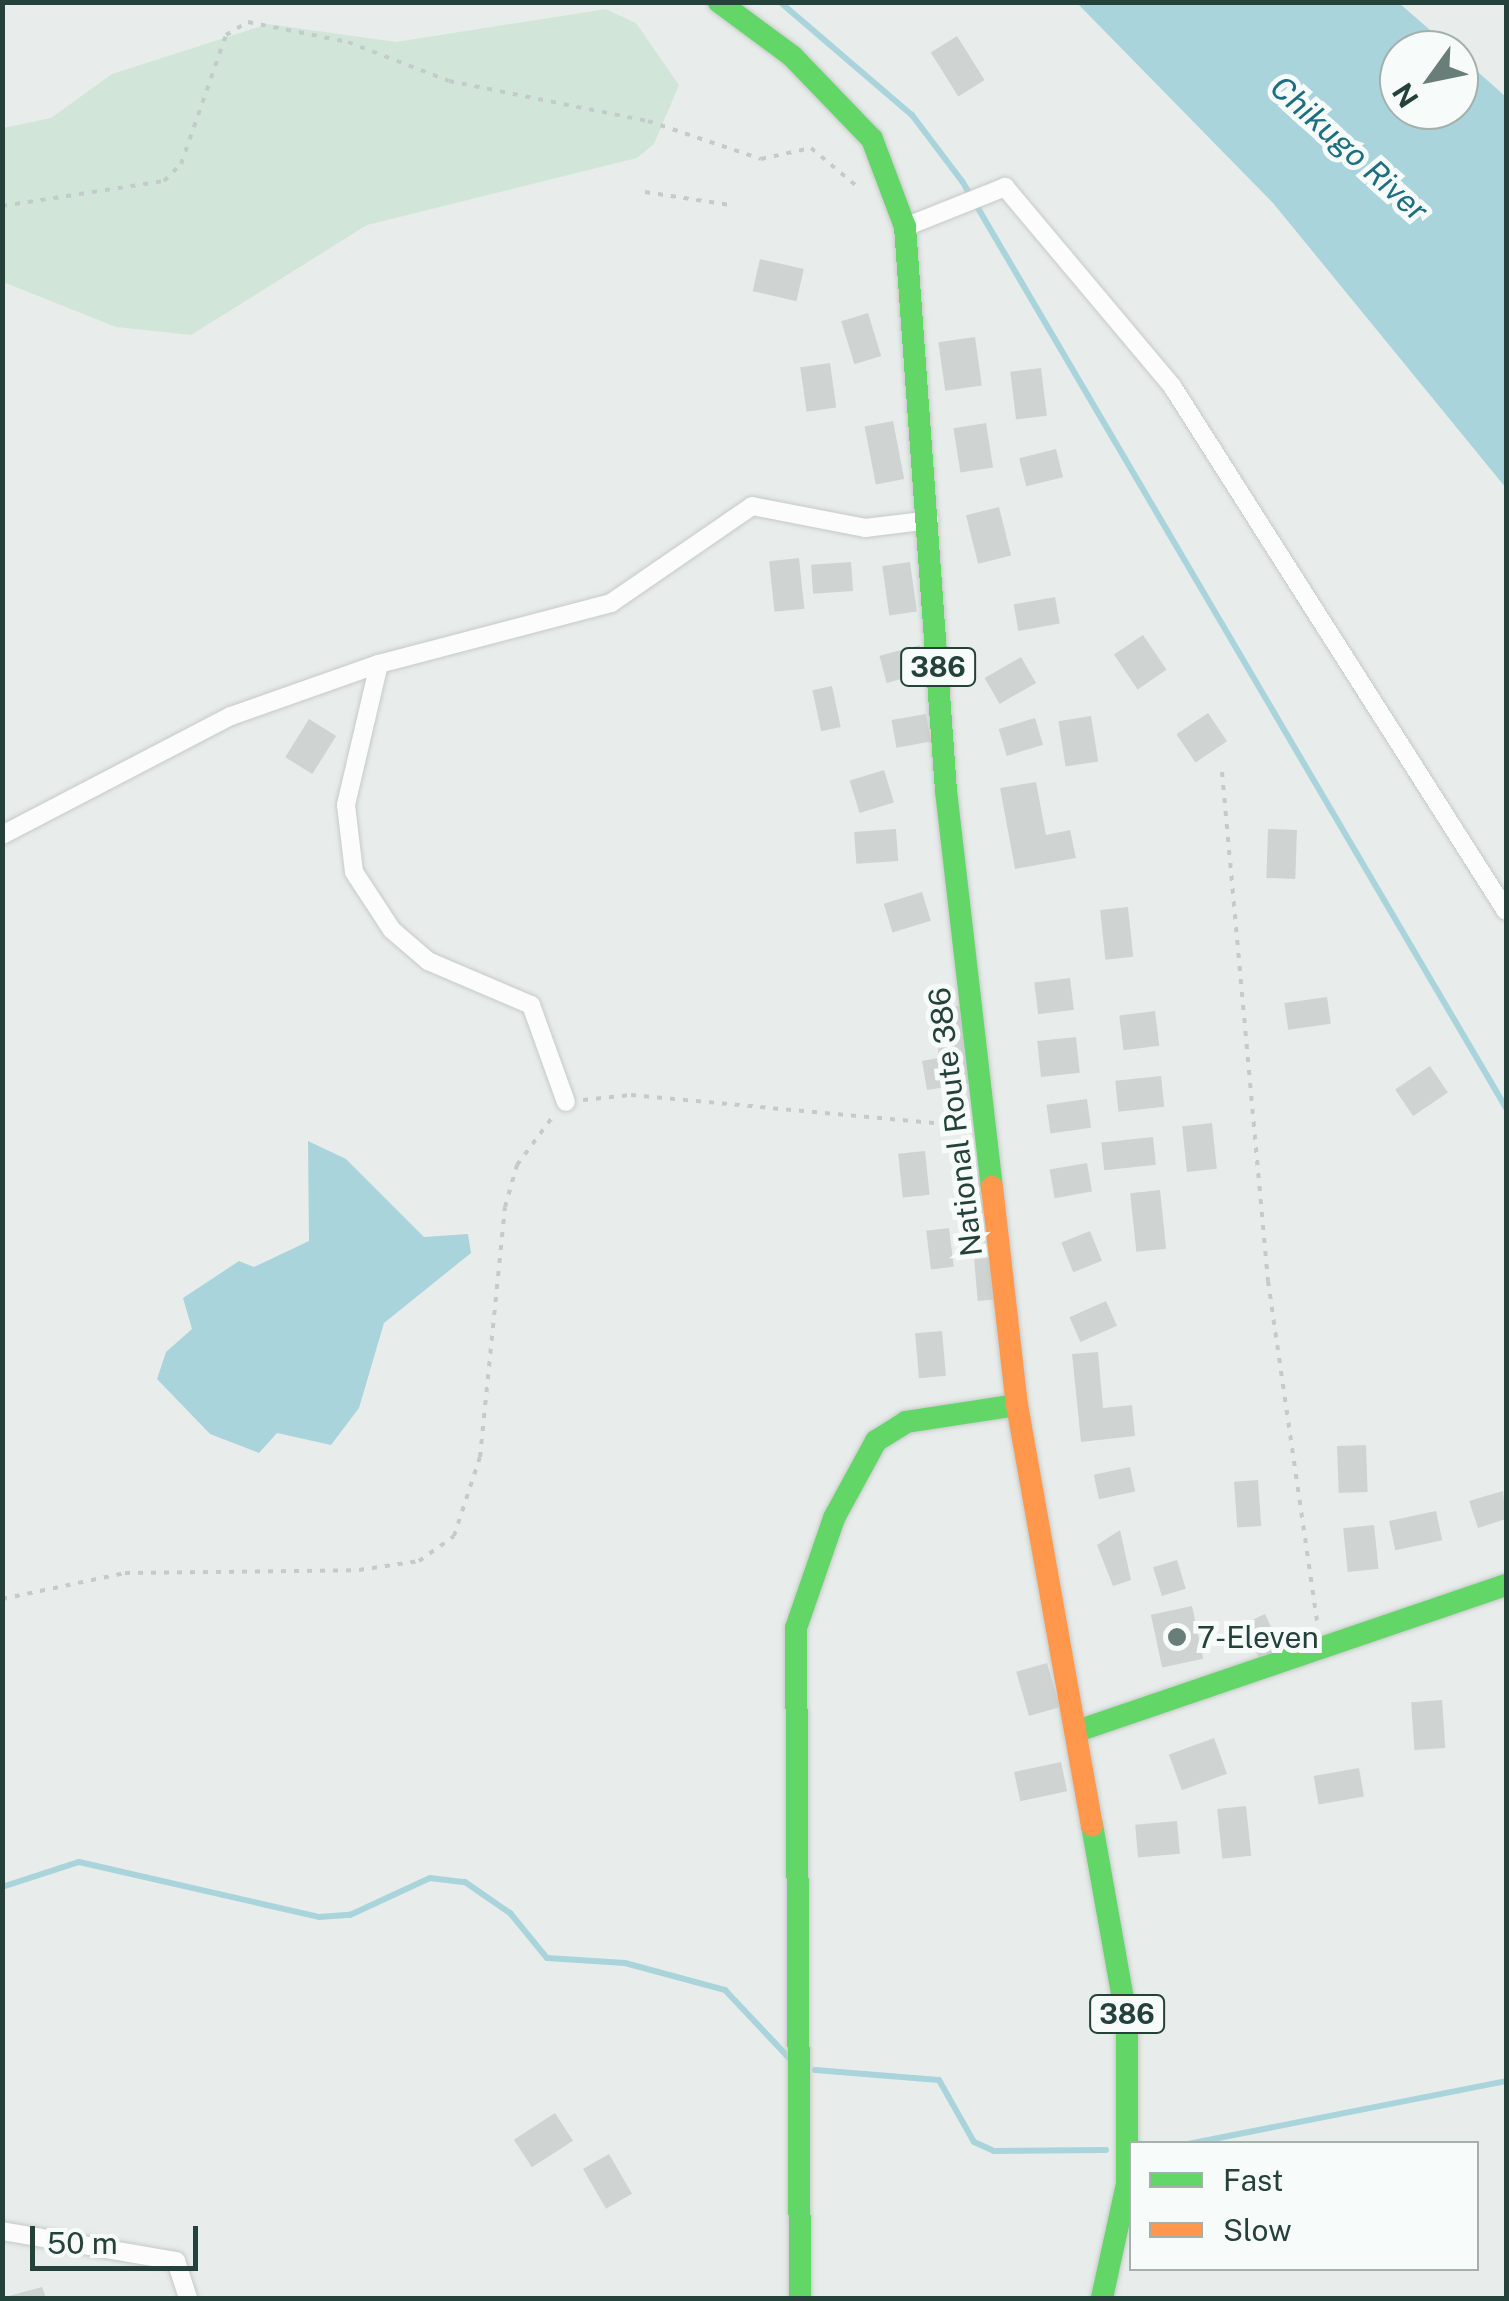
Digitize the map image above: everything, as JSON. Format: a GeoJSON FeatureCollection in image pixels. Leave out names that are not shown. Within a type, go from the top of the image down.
{"type":"FeatureCollection","features":[{"type":"Feature","properties":{"kind":"main road","name":"National Route 386"},"geometry":{"type":"LineString","coordinates":[[718,2],[792,56],[872,139],[905,227],[930,520],[946,791],[1017,1405],[1118,1930],[1133,2098],[1130,2141]]}},
{"type":"Feature","properties":{"kind":"main road"},"geometry":{"type":"LineString","coordinates":[[800,2298],[796,1628],[834,1518],[876,1441],[906,1422],[1017,1405]]}},
{"type":"Feature","properties":{"kind":"main road"},"geometry":{"type":"LineString","coordinates":[[1080,1730],[1320,1642],[1506,1585]]}},
{"type":"Feature","properties":{"kind":"main road","name":"National Route 386"},"geometry":{"type":"LineString","coordinates":[[1102,2298],[1127,2184],[1129,2155]]}},
{"type":"Feature","properties":{"kind":"street"},"geometry":{"type":"LineString","coordinates":[[905,227],[958,214],[1005,188],[1172,386],[1506,911]]}},
{"type":"Feature","properties":{"kind":"street"},"geometry":{"type":"LineString","coordinates":[[2,835],[171,742],[379,664],[611,603],[752,506],[865,528],[930,520]]}},
{"type":"Feature","properties":{"kind":"street"},"geometry":{"type":"LineString","coordinates":[[379,664],[346,805],[354,872],[392,930],[428,961],[531,1005],[566,1102]]}},
{"type":"Feature","properties":{"kind":"street"},"geometry":{"type":"LineString","coordinates":[[2,2230],[176,2262],[188,2298]]}},
{"type":"Feature","properties":{"kind":"path"},"geometry":{"type":"LineString","coordinates":[[2,206],[164,181],[182,164],[226,35],[248,22],[348,42],[448,81],[648,121],[761,160],[811,148],[866,194]]}},
{"type":"Feature","properties":{"kind":"path"},"geometry":{"type":"LineString","coordinates":[[645,192],[730,205]]}},
{"type":"Feature","properties":{"kind":"path"},"geometry":{"type":"LineString","coordinates":[[1222,772],[1268,1282],[1320,1642]]}},
{"type":"Feature","properties":{"kind":"path"},"geometry":{"type":"LineString","coordinates":[[2,1598],[125,1573],[360,1570],[419,1561],[454,1536],[480,1456],[505,1207],[530,1142],[566,1102],[631,1094],[902,1124],[987,1122]]}},
{"type":"Feature","properties":{"kind":"green space"},"geometry":{"type":"Polygon","coordinates":[[[606,9],[636,23],[679,85],[654,144],[637,158],[367,225],[191,335],[116,327],[3,282],[3,128],[51,118],[112,74],[268,24],[396,42],[606,9]]]}},
{"type":"Feature","properties":{"kind":"water","name":"Chikugo River"},"geometry":{"type":"Polygon","coordinates":[[[1077,3],[1399,3],[1430,30],[1379,30],[1379,130],[1479,130],[1479,73],[1506,97],[1506,488],[1273,203],[1077,3]]]}},
{"type":"Feature","properties":{"kind":"water"},"geometry":{"type":"Polygon","coordinates":[[[308,1141],[346,1159],[424,1237],[468,1234],[471,1253],[384,1323],[359,1408],[331,1445],[277,1433],[259,1453],[210,1434],[157,1379],[166,1352],[192,1329],[183,1298],[239,1261],[254,1267],[309,1241],[308,1141]]]}},
{"type":"Feature","properties":{"kind":"building"},"geometry":{"type":"Polygon","coordinates":[[[957,36],[985,80],[958,97],[931,52],[957,36]]]}},
{"type":"Feature","properties":{"kind":"building"},"geometry":{"type":"Polygon","coordinates":[[[760,259],[804,269],[796,301],[753,291],[760,259]]]}},
{"type":"Feature","properties":{"kind":"building"},"geometry":{"type":"Polygon","coordinates":[[[868,313],[881,356],[854,364],[841,321],[868,313]]]}},
{"type":"Feature","properties":{"kind":"building"},"geometry":{"type":"Polygon","coordinates":[[[975,337],[982,386],[945,391],[938,342],[975,337]]]}},
{"type":"Feature","properties":{"kind":"building"},"geometry":{"type":"Polygon","coordinates":[[[830,363],[836,408],[807,412],[800,367],[830,363]]]}},
{"type":"Feature","properties":{"kind":"building"},"geometry":{"type":"Polygon","coordinates":[[[1041,368],[1047,416],[1016,419],[1010,372],[1041,368]]]}},
{"type":"Feature","properties":{"kind":"building"},"geometry":{"type":"Polygon","coordinates":[[[893,421],[904,479],[876,484],[865,427],[893,421]]]}},
{"type":"Feature","properties":{"kind":"building"},"geometry":{"type":"Polygon","coordinates":[[[986,423],[993,467],[960,473],[953,428],[986,423]]]}},
{"type":"Feature","properties":{"kind":"building"},"geometry":{"type":"Polygon","coordinates":[[[1056,449],[1063,477],[1026,486],[1019,458],[1056,449]]]}},
{"type":"Feature","properties":{"kind":"building"},"geometry":{"type":"Polygon","coordinates":[[[999,507],[1011,556],[978,564],[966,515],[999,507]]]}},
{"type":"Feature","properties":{"kind":"building"},"geometry":{"type":"Polygon","coordinates":[[[799,558],[804,609],[774,612],[769,561],[799,558]]]}},
{"type":"Feature","properties":{"kind":"building"},"geometry":{"type":"Polygon","coordinates":[[[851,562],[853,591],[813,594],[811,565],[851,562]]]}},
{"type":"Feature","properties":{"kind":"building"},"geometry":{"type":"Polygon","coordinates":[[[910,562],[917,612],[889,615],[882,566],[910,562]]]}},
{"type":"Feature","properties":{"kind":"building"},"geometry":{"type":"Polygon","coordinates":[[[1055,597],[1060,624],[1018,631],[1014,604],[1055,597]]]}},
{"type":"Feature","properties":{"kind":"building"},"geometry":{"type":"Polygon","coordinates":[[[1143,635],[1166,670],[1137,689],[1114,655],[1143,635]]]}},
{"type":"Feature","properties":{"kind":"building"},"geometry":{"type":"Polygon","coordinates":[[[920,645],[927,672],[887,683],[879,656],[920,645]]]}},
{"type":"Feature","properties":{"kind":"building"},"geometry":{"type":"Polygon","coordinates":[[[1021,657],[1036,683],[1000,704],[985,678],[1021,657]]]}},
{"type":"Feature","properties":{"kind":"building"},"geometry":{"type":"Polygon","coordinates":[[[832,686],[841,727],[821,731],[812,690],[832,686]]]}},
{"type":"Feature","properties":{"kind":"building"},"geometry":{"type":"Polygon","coordinates":[[[1208,713],[1227,741],[1196,762],[1176,734],[1208,713]]]}},
{"type":"Feature","properties":{"kind":"building"},"geometry":{"type":"Polygon","coordinates":[[[926,714],[931,742],[896,748],[892,720],[926,714]]]}},
{"type":"Feature","properties":{"kind":"building"},"geometry":{"type":"Polygon","coordinates":[[[1091,716],[1098,761],[1066,767],[1058,721],[1091,716]]]}},
{"type":"Feature","properties":{"kind":"building"},"geometry":{"type":"Polygon","coordinates":[[[1035,718],[1043,745],[1007,756],[999,729],[1035,718]]]}},
{"type":"Feature","properties":{"kind":"building"},"geometry":{"type":"Polygon","coordinates":[[[309,719],[336,736],[312,774],[285,757],[309,719]]]}},
{"type":"Feature","properties":{"kind":"building"},"geometry":{"type":"Polygon","coordinates":[[[884,770],[894,803],[860,813],[850,781],[884,770]]]}},
{"type":"Feature","properties":{"kind":"building"},"geometry":{"type":"Polygon","coordinates":[[[1036,782],[1046,835],[1070,830],[1076,858],[1015,869],[1000,788],[1036,782]]]}},
{"type":"Feature","properties":{"kind":"building"},"geometry":{"type":"Polygon","coordinates":[[[896,829],[898,861],[856,864],[854,832],[896,829]]]}},
{"type":"Feature","properties":{"kind":"building"},"geometry":{"type":"Polygon","coordinates":[[[1268,829],[1297,830],[1295,879],[1266,878],[1268,829]]]}},
{"type":"Feature","properties":{"kind":"building"},"geometry":{"type":"Polygon","coordinates":[[[922,892],[931,921],[893,932],[884,904],[922,892]]]}},
{"type":"Feature","properties":{"kind":"building"},"geometry":{"type":"Polygon","coordinates":[[[1128,907],[1133,957],[1105,960],[1100,910],[1128,907]]]}},
{"type":"Feature","properties":{"kind":"building"},"geometry":{"type":"Polygon","coordinates":[[[1070,978],[1074,1010],[1038,1014],[1034,982],[1070,978]]]}},
{"type":"Feature","properties":{"kind":"building"},"geometry":{"type":"Polygon","coordinates":[[[1327,997],[1331,1024],[1288,1030],[1284,1003],[1327,997]]]}},
{"type":"Feature","properties":{"kind":"building"},"geometry":{"type":"Polygon","coordinates":[[[939,1006],[969,1006],[977,1082],[927,1090],[922,1061],[938,1058],[939,1006]]]}},
{"type":"Feature","properties":{"kind":"building"},"geometry":{"type":"Polygon","coordinates":[[[1155,1011],[1159,1046],[1124,1050],[1119,1015],[1155,1011]]]}},
{"type":"Feature","properties":{"kind":"building"},"geometry":{"type":"Polygon","coordinates":[[[1076,1037],[1080,1073],[1041,1077],[1037,1041],[1076,1037]]]}},
{"type":"Feature","properties":{"kind":"building"},"geometry":{"type":"Polygon","coordinates":[[[1430,1066],[1448,1093],[1413,1116],[1395,1089],[1430,1066]]]}},
{"type":"Feature","properties":{"kind":"building"},"geometry":{"type":"Polygon","coordinates":[[[1161,1076],[1164,1107],[1118,1112],[1115,1081],[1161,1076]]]}},
{"type":"Feature","properties":{"kind":"building"},"geometry":{"type":"Polygon","coordinates":[[[1087,1099],[1091,1128],[1050,1133],[1046,1105],[1087,1099]]]}},
{"type":"Feature","properties":{"kind":"building"},"geometry":{"type":"Polygon","coordinates":[[[1212,1123],[1217,1169],[1187,1172],[1182,1126],[1212,1123]]]}},
{"type":"Feature","properties":{"kind":"building"},"geometry":{"type":"Polygon","coordinates":[[[1153,1137],[1156,1165],[1104,1170],[1101,1142],[1153,1137]]]}},
{"type":"Feature","properties":{"kind":"building"},"geometry":{"type":"Polygon","coordinates":[[[925,1151],[930,1195],[903,1198],[898,1154],[925,1151]]]}},
{"type":"Feature","properties":{"kind":"building"},"geometry":{"type":"Polygon","coordinates":[[[1087,1163],[1092,1192],[1055,1198],[1050,1170],[1087,1163]]]}},
{"type":"Feature","properties":{"kind":"building"},"geometry":{"type":"Polygon","coordinates":[[[986,1173],[991,1213],[964,1216],[959,1176],[986,1173]]]}},
{"type":"Feature","properties":{"kind":"building"},"geometry":{"type":"Polygon","coordinates":[[[1160,1190],[1166,1249],[1136,1252],[1130,1193],[1160,1190]]]}},
{"type":"Feature","properties":{"kind":"building"},"geometry":{"type":"Polygon","coordinates":[[[949,1228],[954,1267],[931,1270],[926,1231],[949,1228]]]}},
{"type":"Feature","properties":{"kind":"building"},"geometry":{"type":"Polygon","coordinates":[[[1090,1231],[1102,1261],[1073,1272],[1061,1243],[1090,1231]]]}},
{"type":"Feature","properties":{"kind":"building"},"geometry":{"type":"Polygon","coordinates":[[[999,1257],[1003,1299],[978,1301],[974,1259],[999,1257]]]}},
{"type":"Feature","properties":{"kind":"building"},"geometry":{"type":"Polygon","coordinates":[[[1106,1301],[1117,1326],[1080,1342],[1069,1317],[1106,1301]]]}},
{"type":"Feature","properties":{"kind":"building"},"geometry":{"type":"Polygon","coordinates":[[[942,1331],[946,1376],[919,1378],[915,1333],[942,1331]]]}},
{"type":"Feature","properties":{"kind":"building"},"geometry":{"type":"Polygon","coordinates":[[[1098,1352],[1103,1408],[1132,1405],[1135,1436],[1081,1442],[1072,1354],[1098,1352]]]}},
{"type":"Feature","properties":{"kind":"building"},"geometry":{"type":"Polygon","coordinates":[[[1366,1445],[1368,1492],[1339,1493],[1337,1446],[1366,1445]]]}},
{"type":"Feature","properties":{"kind":"building"},"geometry":{"type":"Polygon","coordinates":[[[1130,1467],[1135,1491],[1099,1499],[1094,1475],[1130,1467]]]}},
{"type":"Feature","properties":{"kind":"building"},"geometry":{"type":"Polygon","coordinates":[[[1258,1480],[1261,1526],[1237,1528],[1234,1482],[1258,1480]]]}},
{"type":"Feature","properties":{"kind":"building"},"geometry":{"type":"Polygon","coordinates":[[[1503,1491],[1506,1519],[1478,1528],[1469,1501],[1503,1491]]]}},
{"type":"Feature","properties":{"kind":"building"},"geometry":{"type":"Polygon","coordinates":[[[1436,1511],[1442,1540],[1395,1550],[1389,1521],[1436,1511]]]}},
{"type":"Feature","properties":{"kind":"building"},"geometry":{"type":"Polygon","coordinates":[[[1374,1525],[1379,1569],[1348,1572],[1343,1528],[1374,1525]]]}},
{"type":"Feature","properties":{"kind":"building"},"geometry":{"type":"Polygon","coordinates":[[[1120,1530],[1131,1580],[1113,1586],[1097,1545],[1120,1530]]]}},
{"type":"Feature","properties":{"kind":"building"},"geometry":{"type":"Polygon","coordinates":[[[1177,1560],[1186,1589],[1162,1596],[1153,1567],[1177,1560]]]}},
{"type":"Feature","properties":{"kind":"building","name":"7-Eleven"},"geometry":{"type":"Polygon","coordinates":[[[1192,1606],[1203,1659],[1162,1668],[1151,1615],[1192,1606]]]}},
{"type":"Feature","properties":{"kind":"building"},"geometry":{"type":"Polygon","coordinates":[[[1265,1614],[1281,1648],[1259,1659],[1243,1624],[1265,1614]]]}},
{"type":"Feature","properties":{"kind":"building"},"geometry":{"type":"Polygon","coordinates":[[[1047,1663],[1060,1707],[1029,1716],[1016,1672],[1047,1663]]]}},
{"type":"Feature","properties":{"kind":"building"},"geometry":{"type":"Polygon","coordinates":[[[1442,1700],[1445,1748],[1414,1750],[1411,1702],[1442,1700]]]}},
{"type":"Feature","properties":{"kind":"building"},"geometry":{"type":"Polygon","coordinates":[[[1214,1738],[1227,1774],[1182,1790],[1169,1754],[1214,1738]]]}},
{"type":"Feature","properties":{"kind":"building"},"geometry":{"type":"Polygon","coordinates":[[[1061,1762],[1067,1791],[1020,1801],[1014,1772],[1061,1762]]]}},
{"type":"Feature","properties":{"kind":"building"},"geometry":{"type":"Polygon","coordinates":[[[1359,1768],[1364,1797],[1319,1805],[1314,1776],[1359,1768]]]}},
{"type":"Feature","properties":{"kind":"building"},"geometry":{"type":"Polygon","coordinates":[[[1246,1806],[1251,1856],[1222,1859],[1217,1809],[1246,1806]]]}},
{"type":"Feature","properties":{"kind":"building"},"geometry":{"type":"Polygon","coordinates":[[[1177,1821],[1180,1854],[1138,1858],[1135,1825],[1177,1821]]]}},
{"type":"Feature","properties":{"kind":"building"},"geometry":{"type":"Polygon","coordinates":[[[555,2113],[573,2141],[532,2167],[514,2140],[555,2113]]]}},
{"type":"Feature","properties":{"kind":"building"},"geometry":{"type":"Polygon","coordinates":[[[609,2154],[632,2194],[606,2209],[583,2169],[609,2154]]]}},
{"type":"Feature","properties":{"kind":"building"},"geometry":{"type":"Polygon","coordinates":[[[42,2287],[46,2298],[5,2298],[5,2297],[42,2287]]]}},
{"type":"Feature","properties":{"kind":"waterway"},"geometry":{"type":"LineString","coordinates":[[780,2],[912,115],[962,181],[1506,1108]]}},
{"type":"Feature","properties":{"kind":"waterway"},"geometry":{"type":"LineString","coordinates":[[2,1887],[79,1862],[319,1917],[350,1915],[430,1878],[465,1882],[510,1913],[547,1958],[625,1963],[725,1990],[790,2059]]}},
{"type":"Feature","properties":{"kind":"waterway"},"geometry":{"type":"LineString","coordinates":[[815,2070],[939,2080],[974,2142],[994,2151],[1106,2150]]}},
{"type":"Feature","properties":{"kind":"waterway"},"geometry":{"type":"LineString","coordinates":[[1203,2141],[1506,2081]]}},
{"type":"Feature","properties":{"kind":"traffic: fast"},"geometry":{"type":"LineString","coordinates":[[719,2],[792,56],[872,139],[905,227],[946,791],[992,1187]]}},
{"type":"Feature","properties":{"kind":"traffic: fast"},"geometry":{"type":"LineString","coordinates":[[800,2298],[796,1628],[834,1518],[876,1441],[906,1422],[1017,1405]]}},
{"type":"Feature","properties":{"kind":"traffic: fast"},"geometry":{"type":"LineString","coordinates":[[1080,1730],[1506,1585]]}},
{"type":"Feature","properties":{"kind":"traffic: fast"},"geometry":{"type":"LineString","coordinates":[[1092,1825],[1127,2021],[1127,2184],[1102,2298]]}},
{"type":"Feature","properties":{"kind":"traffic: slow"},"geometry":{"type":"LineString","coordinates":[[992,1187],[1017,1405],[1092,1825]]}},
{"type":"Feature","properties":{"kind":"place","name":"7-Eleven"},"geometry":{"type":"Point","coordinates":[1177,1637]}}]}
